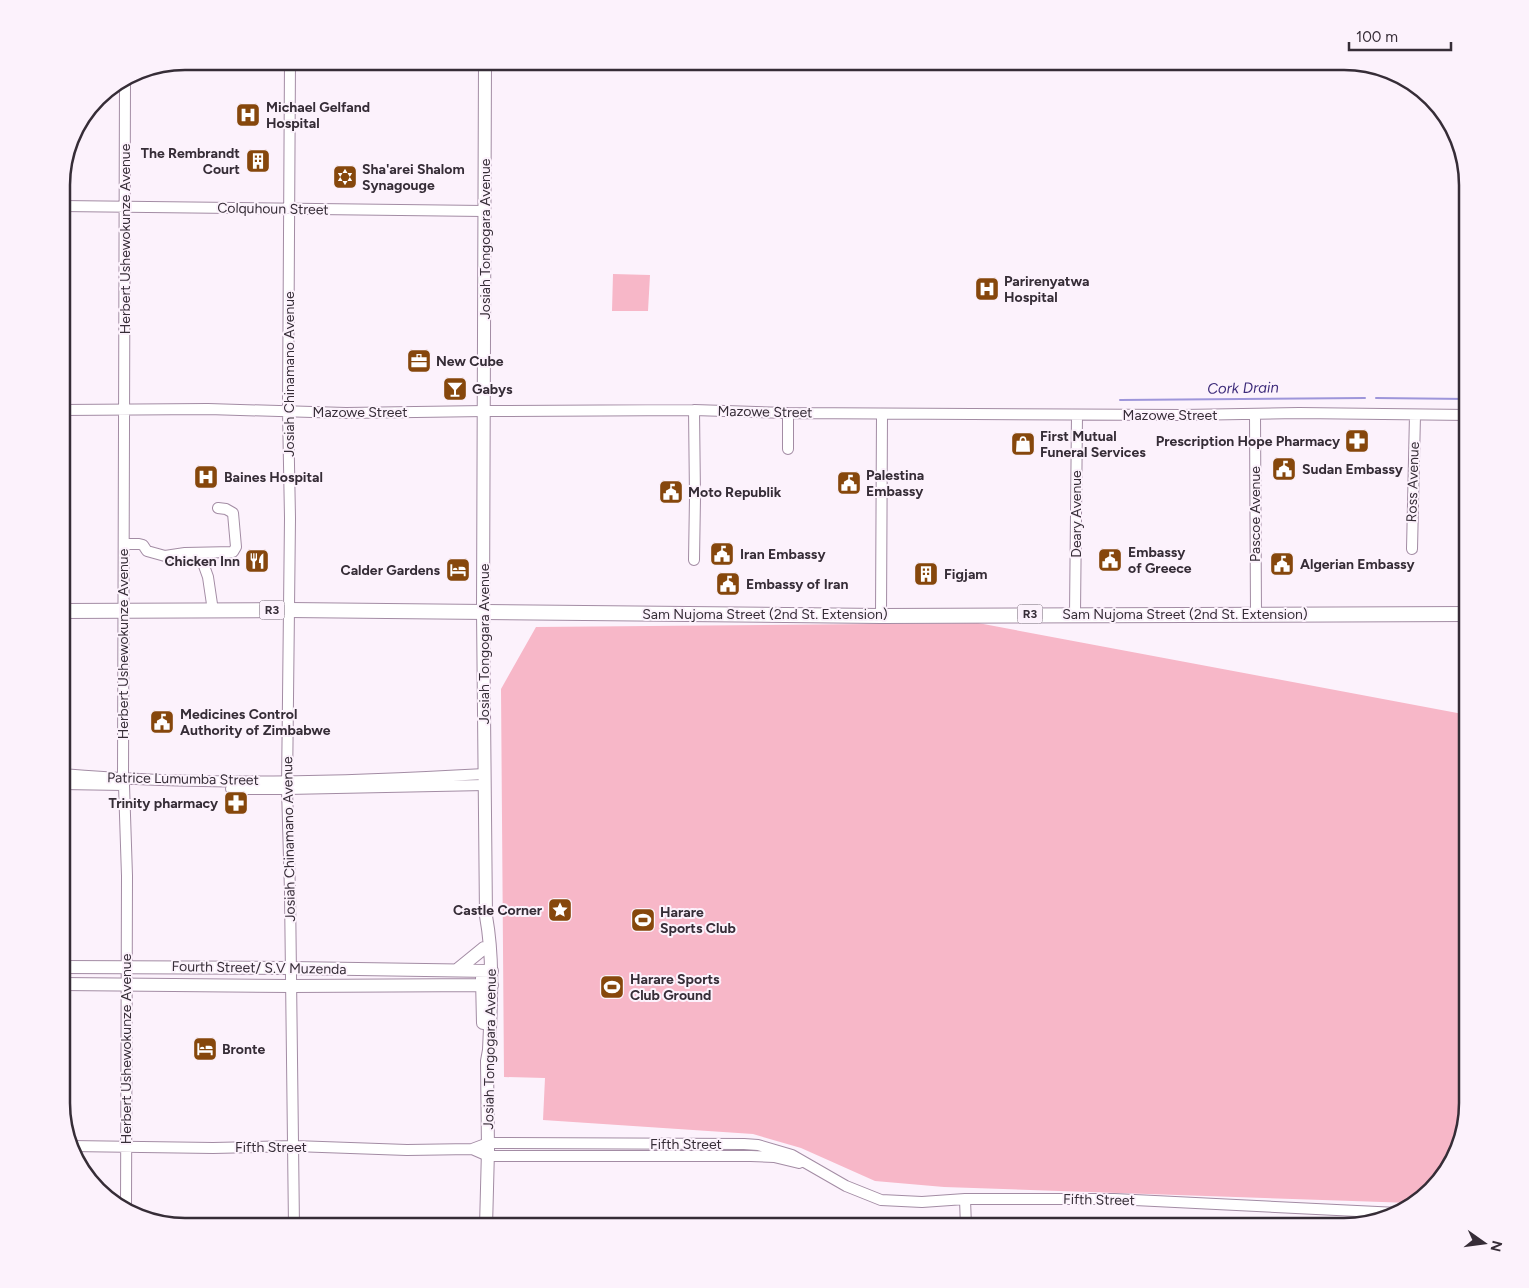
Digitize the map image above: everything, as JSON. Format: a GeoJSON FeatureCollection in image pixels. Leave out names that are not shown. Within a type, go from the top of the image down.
{"type":"FeatureCollection","features":[{"type":"Feature","properties":{"kind":"highway","name":"Sam Nujoma Street (2nd St. Extension)"},"geometry":{"type":"LineString","coordinates":[[70,611],[289,610],[881,616],[1459,614]]}},
{"type":"Feature","properties":{"kind":"main road","name":"Josiah Tongogara Avenue"},"geometry":{"type":"LineString","coordinates":[[486,70],[484,612],[486,916],[490,938],[487,971]]}},
{"type":"Feature","properties":{"kind":"main road"},"geometry":{"type":"LineString","coordinates":[[486,916],[484,948],[487,985],[482,1008],[487,1061]]}},
{"type":"Feature","properties":{"kind":"main road"},"geometry":{"type":"LineString","coordinates":[[457,970],[484,948]]}},
{"type":"Feature","properties":{"kind":"main road","name":"Fourth Street/ S.V Muzenda"},"geometry":{"type":"LineString","coordinates":[[70,967],[487,971]]}},
{"type":"Feature","properties":{"kind":"main road"},"geometry":{"type":"LineString","coordinates":[[70,984],[487,985]]}},
{"type":"Feature","properties":{"kind":"main road"},"geometry":{"type":"LineString","coordinates":[[456,985],[472,997],[482,1008]]}},
{"type":"Feature","properties":{"kind":"main road","name":"Josiah Tongogara Avenue"},"geometry":{"type":"LineString","coordinates":[[486,1218],[487,1061],[490,1050],[487,985]]}},
{"type":"Feature","properties":{"kind":"street","name":"Josiah Chinamano Avenue"},"geometry":{"type":"LineString","coordinates":[[290,70],[287,785],[294,1218]]}},
{"type":"Feature","properties":{"kind":"street","name":"Herbert Ushewokunze Avenue"},"geometry":{"type":"LineString","coordinates":[[125,87],[123,782],[127,876],[126,1202]]}},
{"type":"Feature","properties":{"kind":"street","name":"Colquhoun Street"},"geometry":{"type":"LineString","coordinates":[[70,206],[484,211]]}},
{"type":"Feature","properties":{"kind":"street","name":"Mazowe Street"},"geometry":{"type":"LineString","coordinates":[[70,410],[208,409],[346,413],[694,410],[882,414],[1459,415]]}},
{"type":"Feature","properties":{"kind":"street"},"geometry":{"type":"LineString","coordinates":[[694,410],[694,560]]}},
{"type":"Feature","properties":{"kind":"street"},"geometry":{"type":"LineString","coordinates":[[788,413],[788,449]]}},
{"type":"Feature","properties":{"kind":"street"},"geometry":{"type":"LineString","coordinates":[[881,616],[882,414]]}},
{"type":"Feature","properties":{"kind":"street","name":"Pascoe Avenue"},"geometry":{"type":"LineString","coordinates":[[1255,414],[1256,614]]}},
{"type":"Feature","properties":{"kind":"street","name":"Deary Avenue"},"geometry":{"type":"LineString","coordinates":[[1075,614],[1076,415]]}},
{"type":"Feature","properties":{"kind":"street","name":"Ross Avenue"},"geometry":{"type":"LineString","coordinates":[[1412,549],[1415,415]]}},
{"type":"Feature","properties":{"kind":"street"},"geometry":{"type":"LineString","coordinates":[[124,544],[143,545],[148,551],[165,556],[233,552],[236,547],[233,514],[226,509],[218,508]]}},
{"type":"Feature","properties":{"kind":"street"},"geometry":{"type":"LineString","coordinates":[[202,553],[213,611]]}},
{"type":"Feature","properties":{"kind":"street","name":"Patrice Lumumba Street"},"geometry":{"type":"LineString","coordinates":[[70,775],[123,782]]}},
{"type":"Feature","properties":{"kind":"street","name":"Patrice Lumumba Street"},"geometry":{"type":"LineString","coordinates":[[70,784],[205,782],[287,785],[400,778],[485,779]]}},
{"type":"Feature","properties":{"kind":"street","name":"Fifth Street"},"geometry":{"type":"LineString","coordinates":[[472,1150],[488,1143],[744,1144],[758,1145],[792,1155],[846,1186],[881,1200],[922,1202],[1114,1199],[1381,1212]]}},
{"type":"Feature","properties":{"kind":"street","name":"Fifth Street"},"geometry":{"type":"LineString","coordinates":[[79,1146],[213,1148],[294,1146],[472,1150],[488,1156],[751,1156],[774,1157],[808,1164]]}},
{"type":"Feature","properties":{"kind":"street"},"geometry":{"type":"LineString","coordinates":[[965,1200],[966,1218]]}},
{"type":"Feature","properties":{"kind":"shaded area"},"geometry":{"type":"Polygon","coordinates":[[[613,274],[650,275],[648,311],[612,311],[613,274]]]}},
{"type":"Feature","properties":{"kind":"shaded area"},"geometry":{"type":"Polygon","coordinates":[[[978,623],[1459,713],[1459,1111],[1453,1140],[1444,1161],[1431,1179],[1402,1203],[944,1187],[875,1181],[801,1148],[753,1134],[543,1120],[545,1078],[504,1077],[501,689],[536,627],[978,623]]]}},
{"type":"Feature","properties":{"kind":"waterway","name":"Cork Drain"},"geometry":{"type":"LineString","coordinates":[[1120,400],[1365,398]]}},
{"type":"Feature","properties":{"kind":"waterway","name":"Cork Drain"},"geometry":{"type":"LineString","coordinates":[[1376,398],[1459,399]]}},
{"type":"Feature","properties":{"kind":"place","name":"Michael Gelfand Hospital"},"geometry":{"type":"Point","coordinates":[248,115]}},
{"type":"Feature","properties":{"kind":"place","name":"The Rembrandt Court"},"geometry":{"type":"Point","coordinates":[258,161]}},
{"type":"Feature","properties":{"kind":"place","name":"Sha'arei Shalom Synagouge"},"geometry":{"type":"Point","coordinates":[345,177]}},
{"type":"Feature","properties":{"kind":"place","name":"Parirenyatwa Hospital"},"geometry":{"type":"Point","coordinates":[987,289]}},
{"type":"Feature","properties":{"kind":"place","name":"New Cube"},"geometry":{"type":"Point","coordinates":[419,361]}},
{"type":"Feature","properties":{"kind":"place","name":"Gabys"},"geometry":{"type":"Point","coordinates":[455,389]}},
{"type":"Feature","properties":{"kind":"place","name":"Prescription Hope Pharmacy"},"geometry":{"type":"Point","coordinates":[1357,441]}},
{"type":"Feature","properties":{"kind":"place","name":"First Mutual Funeral Services"},"geometry":{"type":"Point","coordinates":[1023,444]}},
{"type":"Feature","properties":{"kind":"place","name":"Sudan Embassy"},"geometry":{"type":"Point","coordinates":[1284,469]}},
{"type":"Feature","properties":{"kind":"place","name":"Baines Hospital"},"geometry":{"type":"Point","coordinates":[206,477]}},
{"type":"Feature","properties":{"kind":"place","name":"Palestina Embassy"},"geometry":{"type":"Point","coordinates":[849,483]}},
{"type":"Feature","properties":{"kind":"place","name":"Moto Republik"},"geometry":{"type":"Point","coordinates":[671,492]}},
{"type":"Feature","properties":{"kind":"place","name":"Iran Embassy"},"geometry":{"type":"Point","coordinates":[722,554]}},
{"type":"Feature","properties":{"kind":"place","name":"Embassy of Greece"},"geometry":{"type":"Point","coordinates":[1110,560]}},
{"type":"Feature","properties":{"kind":"place","name":"Chicken Inn"},"geometry":{"type":"Point","coordinates":[257,561]}},
{"type":"Feature","properties":{"kind":"place","name":"Algerian Embassy"},"geometry":{"type":"Point","coordinates":[1282,564]}},
{"type":"Feature","properties":{"kind":"place","name":"Calder Gardens"},"geometry":{"type":"Point","coordinates":[458,570]}},
{"type":"Feature","properties":{"kind":"place","name":"Figjam"},"geometry":{"type":"Point","coordinates":[926,574]}},
{"type":"Feature","properties":{"kind":"place","name":"Embassy of Iran"},"geometry":{"type":"Point","coordinates":[728,584]}},
{"type":"Feature","properties":{"kind":"place","name":"Medicines Control Authority of Zimbabwe"},"geometry":{"type":"Point","coordinates":[162,722]}},
{"type":"Feature","properties":{"kind":"place","name":"Trinity pharmacy"},"geometry":{"type":"Point","coordinates":[236,803]}},
{"type":"Feature","properties":{"kind":"place","name":"Castle Corner"},"geometry":{"type":"Point","coordinates":[560,910]}},
{"type":"Feature","properties":{"kind":"place","name":"Harare Sports Club"},"geometry":{"type":"Point","coordinates":[643,920]}},
{"type":"Feature","properties":{"kind":"place","name":"Harare Sports Club Ground"},"geometry":{"type":"Point","coordinates":[612,987]}},
{"type":"Feature","properties":{"kind":"place","name":"Bronte"},"geometry":{"type":"Point","coordinates":[205,1049]}}]}
